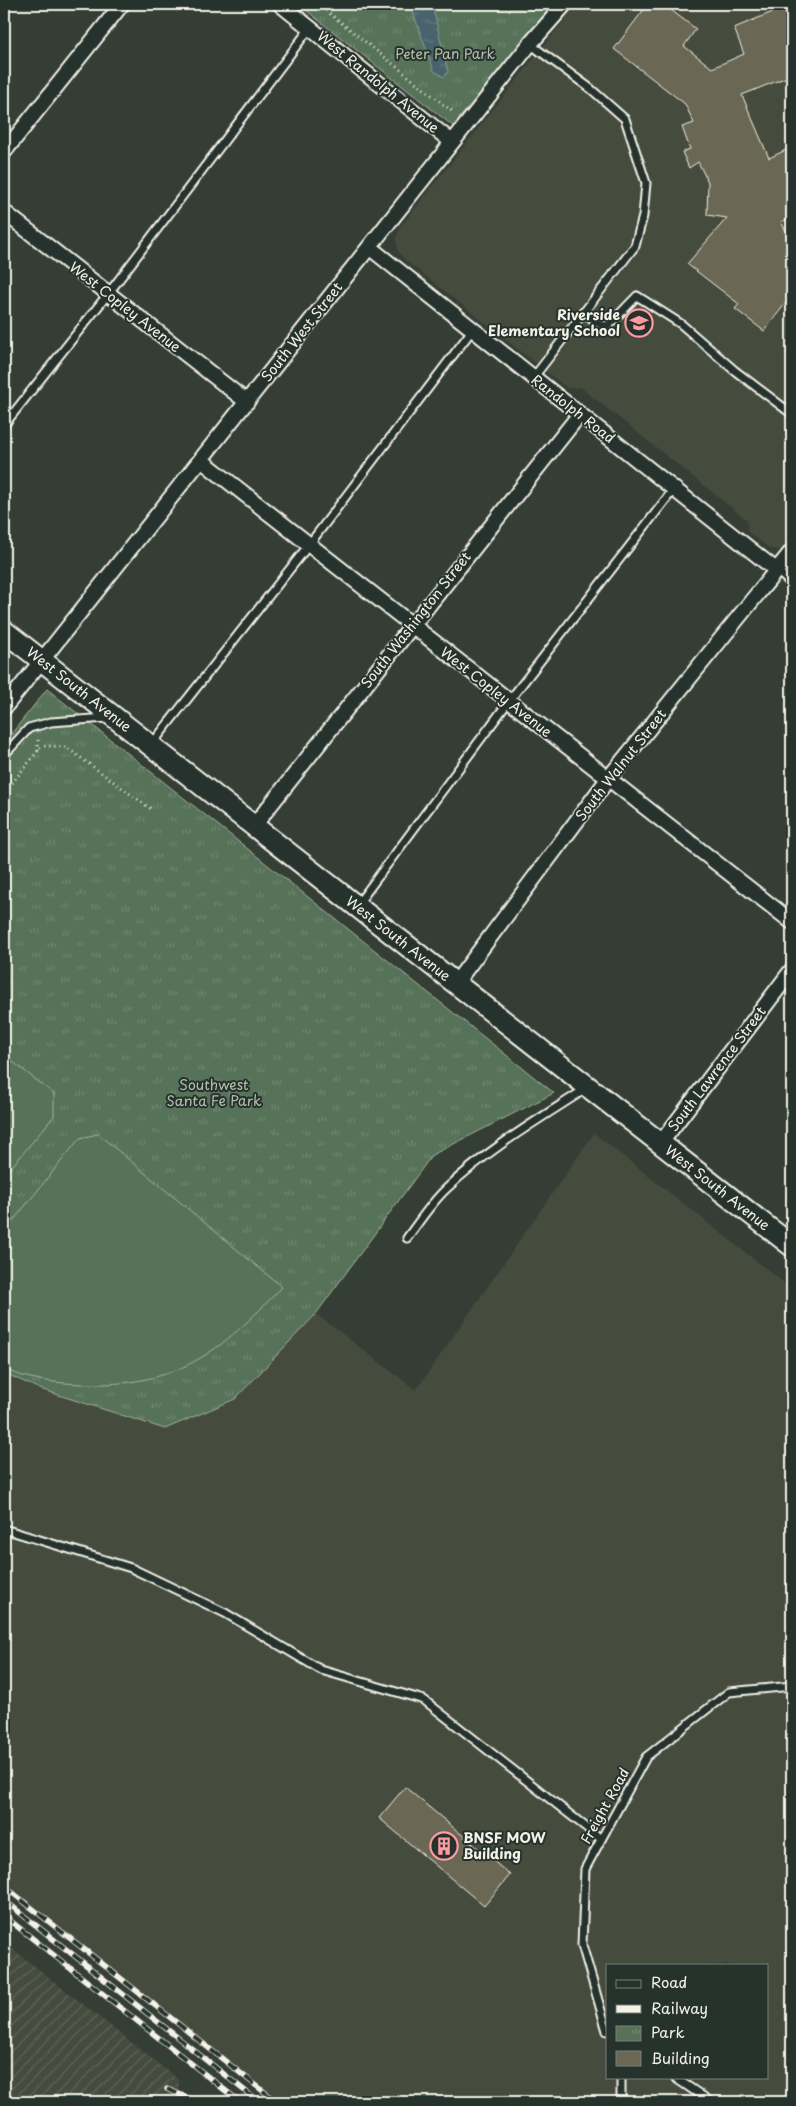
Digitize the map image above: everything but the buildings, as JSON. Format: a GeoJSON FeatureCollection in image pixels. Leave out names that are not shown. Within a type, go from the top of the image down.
{"type":"FeatureCollection","features":[{"type":"Feature","properties":{"kind":"main road","name":"West South Avenue"},"geometry":{"type":"LineString","coordinates":[[4,631],[587,1088],[792,1246]]}},
{"type":"Feature","properties":{"kind":"street"},"geometry":{"type":"LineString","coordinates":[[4,152],[122,4]]}},
{"type":"Feature","properties":{"kind":"street","name":"West Randolph Avenue"},"geometry":{"type":"LineString","coordinates":[[280,4],[452,142]]}},
{"type":"Feature","properties":{"kind":"street","name":"South West Street"},"geometry":{"type":"LineString","coordinates":[[4,708],[530,44],[565,4]]}},
{"type":"Feature","properties":{"kind":"street","name":"West Copley Avenue"},"geometry":{"type":"LineString","coordinates":[[4,212],[247,402]]}},
{"type":"Feature","properties":{"kind":"street","name":"Randolph Road"},"geometry":{"type":"LineString","coordinates":[[369,247],[776,570]]}},
{"type":"Feature","properties":{"kind":"street","name":"South Washington Street"},"geometry":{"type":"LineString","coordinates":[[253,826],[580,414]]}},
{"type":"Feature","properties":{"kind":"street","name":"West Copley Avenue"},"geometry":{"type":"LineString","coordinates":[[201,460],[308,546],[792,922]]}},
{"type":"Feature","properties":{"kind":"street","name":"South Walnut Street"},"geometry":{"type":"LineString","coordinates":[[455,984],[608,779],[792,551]]}},
{"type":"Feature","properties":{"kind":"street","name":"South Lawrence Street"},"geometry":{"type":"LineString","coordinates":[[660,1144],[792,970]]}},
{"type":"Feature","properties":{"kind":"lane"},"geometry":{"type":"LineString","coordinates":[[4,425],[108,294],[310,28]]}},
{"type":"Feature","properties":{"kind":"lane"},"geometry":{"type":"LineString","coordinates":[[530,44],[591,89],[625,119],[646,183],[643,216],[634,246],[534,378]]}},
{"type":"Feature","properties":{"kind":"lane"},"geometry":{"type":"LineString","coordinates":[[583,312],[601,325],[608,326],[637,296],[681,324],[734,370],[792,414]]}},
{"type":"Feature","properties":{"kind":"lane"},"geometry":{"type":"LineString","coordinates":[[150,746],[308,546],[473,329]]}},
{"type":"Feature","properties":{"kind":"lane"},"geometry":{"type":"LineString","coordinates":[[356,907],[509,701],[674,489]]}},
{"type":"Feature","properties":{"kind":"lane"},"geometry":{"type":"LineString","coordinates":[[776,570],[792,584]]}},
{"type":"Feature","properties":{"kind":"lane"},"geometry":{"type":"LineString","coordinates":[[4,755],[29,728],[51,722],[113,717]]}},
{"type":"Feature","properties":{"kind":"lane"},"geometry":{"type":"LineString","coordinates":[[407,1238],[444,1191],[472,1167],[505,1140],[587,1088]]}},
{"type":"Feature","properties":{"kind":"lane"},"geometry":{"type":"LineString","coordinates":[[4,1529],[131,1568],[225,1613],[321,1670],[424,1700],[602,1840]]}},
{"type":"Feature","properties":{"kind":"lane","name":"Freight Road"},"geometry":{"type":"LineString","coordinates":[[606,2025],[582,1945],[585,1869],[646,1757],[729,1692],[792,1686]]}},
{"type":"Feature","properties":{"kind":"lane"},"geometry":{"type":"LineString","coordinates":[[620,2102],[621,2078]]}},
{"type":"Feature","properties":{"kind":"lane"},"geometry":{"type":"LineString","coordinates":[[675,2078],[711,2102]]}},
{"type":"Feature","properties":{"kind":"path"},"geometry":{"type":"LineString","coordinates":[[318,4],[453,112]]}},
{"type":"Feature","properties":{"kind":"path"},"geometry":{"type":"LineString","coordinates":[[38,736],[38,752]]}},
{"type":"Feature","properties":{"kind":"path"},"geometry":{"type":"LineString","coordinates":[[12,783],[42,746],[66,747],[151,809]]}},
{"type":"Feature","properties":{"kind":"shaded area","name":"Riverside Elementary School"},"geometry":{"type":"Polygon","coordinates":[[[577,4],[792,4],[792,539],[782,550],[770,549],[748,532],[747,520],[580,387],[568,389],[405,260],[398,251],[396,238],[400,227],[577,4]]]}},
{"type":"Feature","properties":{"kind":"shaded area"},"geometry":{"type":"Polygon","coordinates":[[[594,1133],[792,1289],[792,2102],[280,2102],[4,1882],[4,1375],[40,1389],[165,1429],[235,1399],[316,1314],[416,1390],[594,1133]]]}},
{"type":"Feature","properties":{"kind":"shaded area"},"geometry":{"type":"Polygon","coordinates":[[[4,1942],[179,2080],[178,2102],[4,2102],[4,1942]]]}},
{"type":"Feature","properties":{"kind":"green space","name":"Peter Pan Park"},"geometry":{"type":"Polygon","coordinates":[[[298,4],[553,4],[453,126],[298,4]]]}},
{"type":"Feature","properties":{"kind":"green space","name":"Southwest Santa Fe Park"},"geometry":{"type":"Polygon","coordinates":[[[47,689],[554,1093],[432,1155],[316,1314],[235,1399],[165,1429],[40,1389],[4,1373],[4,743],[47,689]]]}},
{"type":"Feature","properties":{"kind":"green space"},"geometry":{"type":"Polygon","coordinates":[[[4,1055],[54,1094],[54,1116],[4,1176],[4,1055]]]}},
{"type":"Feature","properties":{"kind":"green space"},"geometry":{"type":"Polygon","coordinates":[[[98,1134],[282,1287],[238,1330],[216,1347],[194,1361],[171,1372],[145,1379],[116,1383],[82,1384],[42,1380],[13,1373],[4,1369],[4,1232],[80,1138],[98,1134]]]}},
{"type":"Feature","properties":{"kind":"water"},"geometry":{"type":"Polygon","coordinates":[[[410,4],[432,4],[448,72],[444,77],[434,71],[410,4]]]}},
{"type":"Feature","properties":{"kind":"railway"},"geometry":{"type":"LineString","coordinates":[[4,1886],[277,2102]]}},
{"type":"Feature","properties":{"kind":"railway"},"geometry":{"type":"LineString","coordinates":[[4,1900],[259,2102]]}},
{"type":"Feature","properties":{"kind":"railway"},"geometry":{"type":"LineString","coordinates":[[4,1916],[240,2102]]}},
{"type":"Feature","properties":{"kind":"railway"},"geometry":{"type":"LineString","coordinates":[[167,2089],[198,2102]]}},
{"type":"Feature","properties":{"kind":"place","name":"Riverside Elementary School"},"geometry":{"type":"Point","coordinates":[639,323]}},
{"type":"Feature","properties":{"kind":"place","name":"BNSF MOW Building"},"geometry":{"type":"Point","coordinates":[444,1846]}}]}
